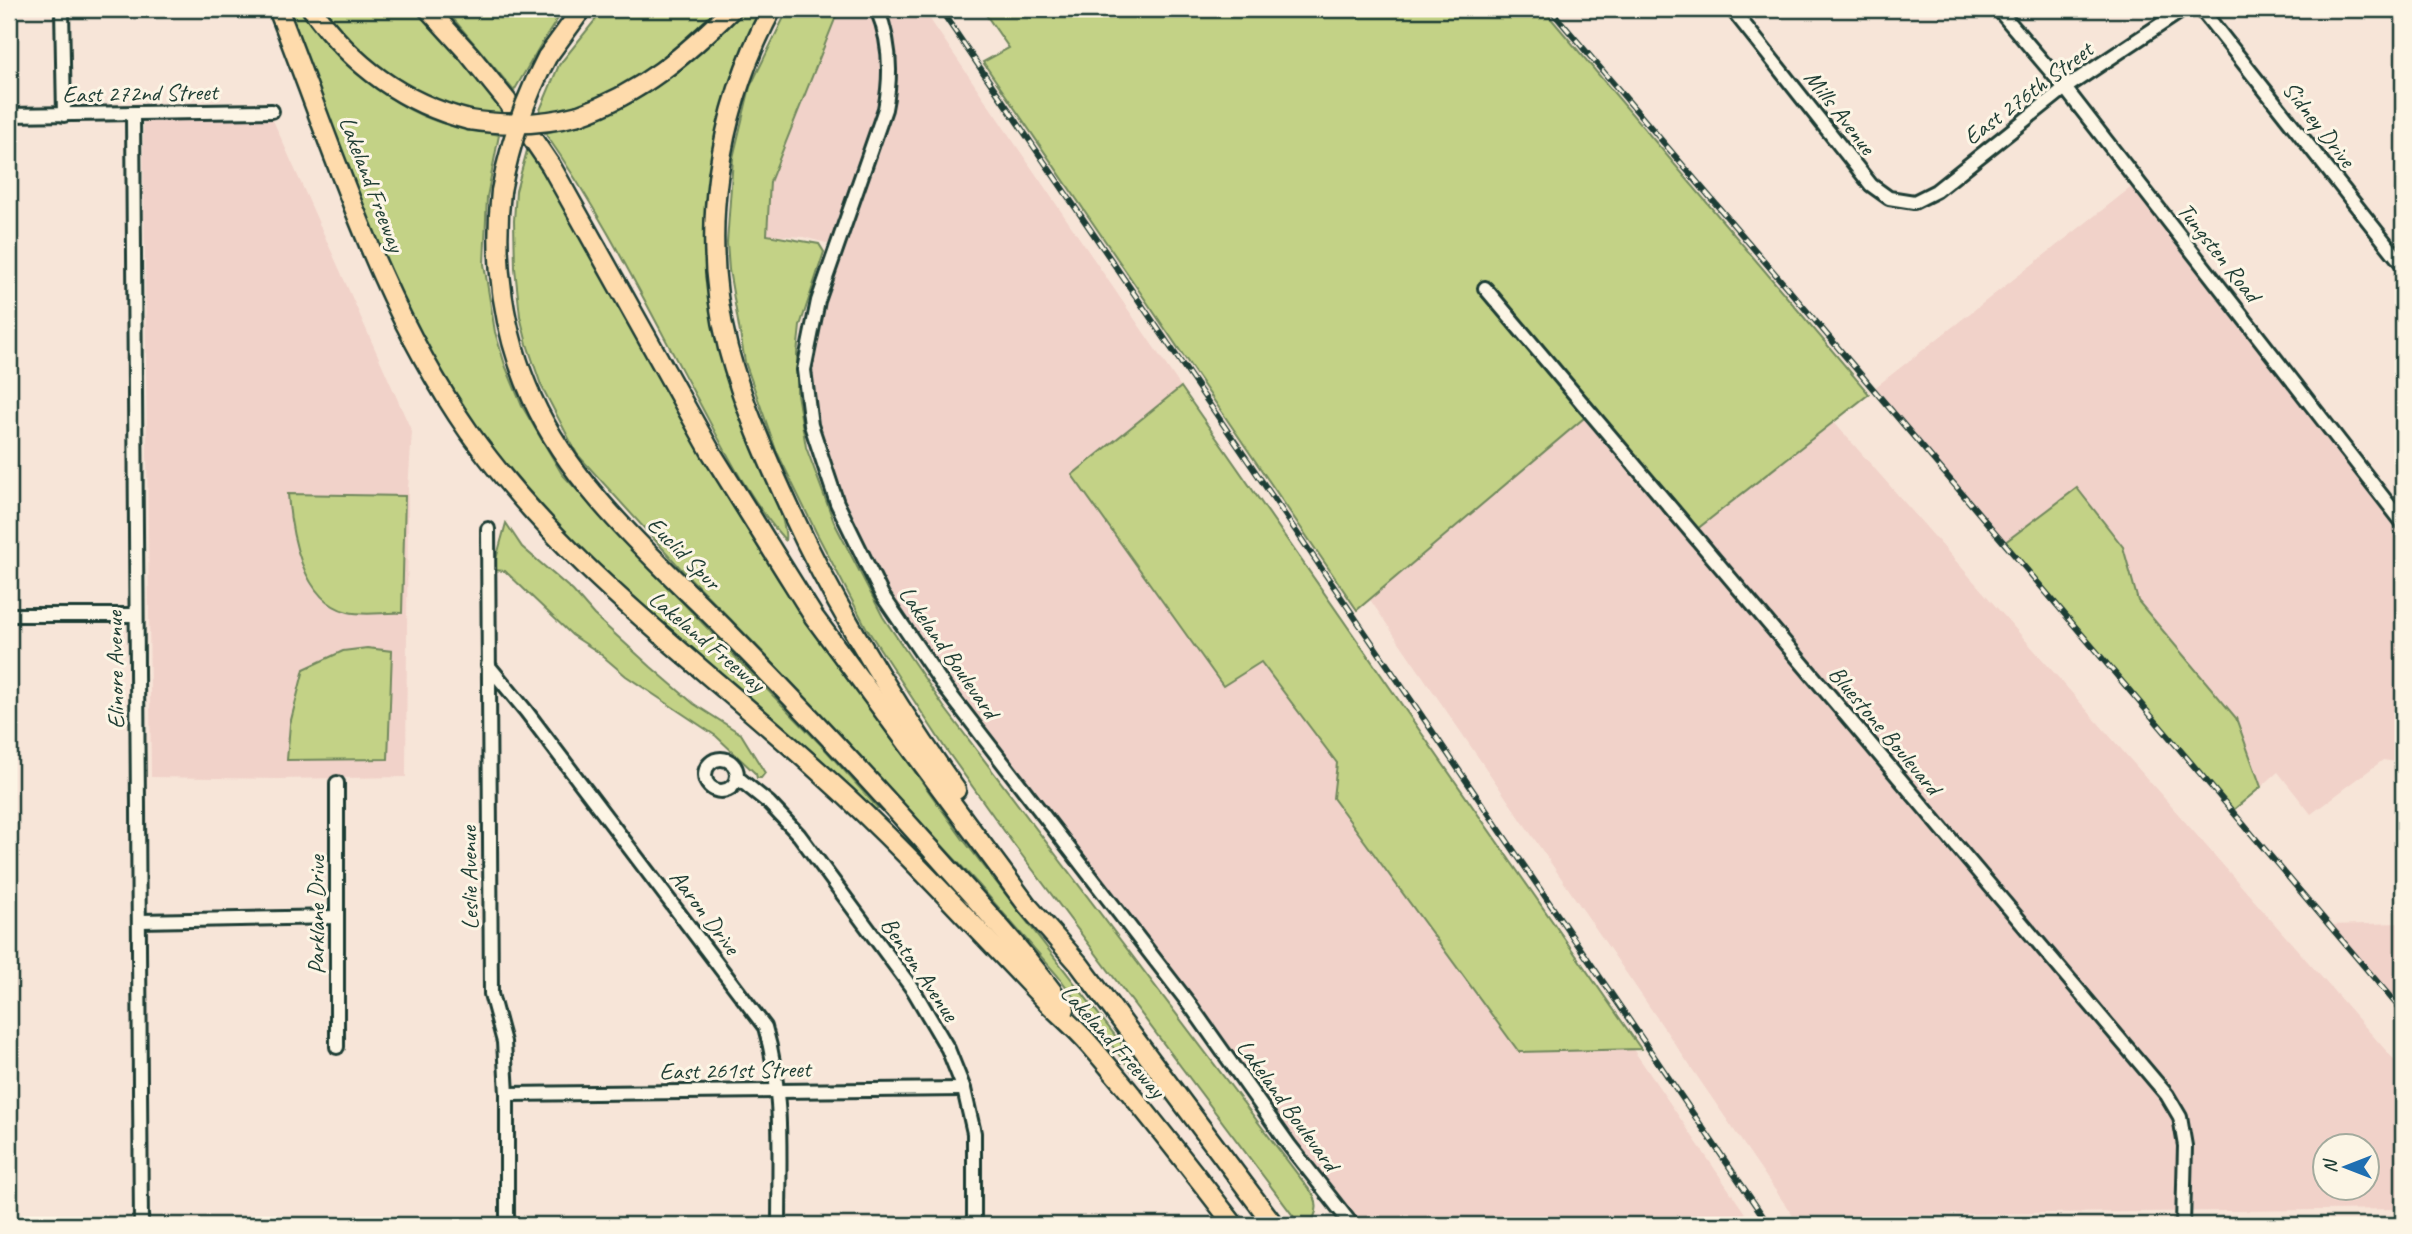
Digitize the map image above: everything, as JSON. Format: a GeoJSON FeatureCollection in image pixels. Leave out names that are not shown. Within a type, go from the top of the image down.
{"type":"FeatureCollection","features":[{"type":"Feature","properties":{"kind":"highway","name":"Lakeland Freeway"},"geometry":{"type":"LineString","coordinates":[[278,9],[384,282],[431,372],[470,433],[493,463],[542,522],[588,569],[852,801],[935,882],[1088,1043],[1234,1225]]}},
{"type":"Feature","properties":{"kind":"highway"},"geometry":{"type":"LineString","coordinates":[[312,9],[346,51],[374,76],[421,104],[469,120],[520,124],[552,122],[610,103],[656,76],[689,50],[732,9]]}},
{"type":"Feature","properties":{"kind":"highway","name":"Lakeland Freeway"},"geometry":{"type":"LineString","coordinates":[[428,9],[507,101],[551,166],[712,453],[814,617],[1027,905],[1079,964],[1275,1225]]}},
{"type":"Feature","properties":{"kind":"highway","name":"Euclid Spur"},"geometry":{"type":"LineString","coordinates":[[582,9],[547,57],[521,114],[501,191],[498,253],[502,296],[511,338],[532,398],[566,457],[606,508],[782,688],[931,849],[1049,986],[1088,1043]]}},
{"type":"Feature","properties":{"kind":"highway"},"geometry":{"type":"LineString","coordinates":[[772,9],[735,96],[725,134],[717,191],[715,248],[718,288],[724,328],[739,385],[760,442],[798,525],[854,631],[942,771],[1036,899],[1079,964]]}},
{"type":"Feature","properties":{"kind":"street"},"geometry":{"type":"LineString","coordinates":[[62,9],[64,115]]}},
{"type":"Feature","properties":{"kind":"street","name":"Lakeland Boulevard"},"geometry":{"type":"LineString","coordinates":[[877,9],[887,32],[891,79],[885,109],[818,301],[804,370],[811,425],[837,503],[882,595],[946,689],[1190,1005],[1291,1147],[1352,1225]]}},
{"type":"Feature","properties":{"kind":"street","name":"Mills Avenue"},"geometry":{"type":"LineString","coordinates":[[1732,9],[1871,185],[1889,198],[1914,202],[1936,191]]}},
{"type":"Feature","properties":{"kind":"street","name":"Tungsten Road"},"geometry":{"type":"LineString","coordinates":[[1998,9],[2065,88],[2403,523]]}},
{"type":"Feature","properties":{"kind":"street","name":"East 276th Street"},"geometry":{"type":"LineString","coordinates":[[1936,191],[2065,88],[2184,9]]}},
{"type":"Feature","properties":{"kind":"street","name":"Sidney Drive"},"geometry":{"type":"LineString","coordinates":[[2201,9],[2403,265]]}},
{"type":"Feature","properties":{"kind":"street","name":"East 272nd Street"},"geometry":{"type":"LineString","coordinates":[[9,115],[272,111]]}},
{"type":"Feature","properties":{"kind":"street","name":"Elinore Avenue"},"geometry":{"type":"LineString","coordinates":[[133,115],[141,1225]]}},
{"type":"Feature","properties":{"kind":"street","name":"Bluestone Boulevard"},"geometry":{"type":"LineString","coordinates":[[1485,288],[2167,1095],[2180,1117],[2185,1146],[2183,1225]]}},
{"type":"Feature","properties":{"kind":"street","name":"Leslie Avenue"},"geometry":{"type":"LineString","coordinates":[[488,529],[491,993],[504,1042],[507,1094],[507,1225]]}},
{"type":"Feature","properties":{"kind":"street"},"geometry":{"type":"LineString","coordinates":[[9,615],[135,615]]}},
{"type":"Feature","properties":{"kind":"street","name":"Aaron Drive"},"geometry":{"type":"LineString","coordinates":[[488,665],[526,711],[765,1027],[773,1053],[779,1091],[779,1225]]}},
{"type":"Feature","properties":{"kind":"street","name":"Benton Avenue"},"geometry":{"type":"LineString","coordinates":[[738,778],[769,803],[799,835],[914,991],[948,1049],[964,1089],[974,1133],[974,1225]]}},
{"type":"Feature","properties":{"kind":"street","name":"Parklane Drive"},"geometry":{"type":"LineString","coordinates":[[337,783],[337,1047]]}},
{"type":"Feature","properties":{"kind":"street"},"geometry":{"type":"LineString","coordinates":[[139,921],[337,917]]}},
{"type":"Feature","properties":{"kind":"street","name":"East 261st Street"},"geometry":{"type":"LineString","coordinates":[[507,1094],[964,1089]]}},
{"type":"Feature","properties":{"kind":"shaded area"},"geometry":{"type":"Polygon","coordinates":[[[839,9],[923,9],[1753,1225],[1352,1225],[882,595],[837,503],[811,425],[804,370],[838,246],[803,237],[767,235],[770,182],[839,9]]]}},
{"type":"Feature","properties":{"kind":"shaded area"},"geometry":{"type":"Polygon","coordinates":[[[1471,9],[2403,1070],[2403,1209],[1793,1216],[1069,161],[1471,9]]]}},
{"type":"Feature","properties":{"kind":"shaded area"},"geometry":{"type":"Polygon","coordinates":[[[272,118],[412,432],[408,489],[406,777],[151,777],[143,121],[272,118]]]}},
{"type":"Feature","properties":{"kind":"shaded area"},"geometry":{"type":"Polygon","coordinates":[[[2138,182],[2403,523],[2403,763],[2383,760],[2311,814],[2278,772],[2261,787],[2236,718],[2138,601],[2123,547],[2077,489],[2004,543],[1873,389],[2138,182]]]}},
{"type":"Feature","properties":{"kind":"shaded area"},"geometry":{"type":"Polygon","coordinates":[[[2403,923],[2403,1012],[2329,925],[2403,923]]]}},
{"type":"Feature","properties":{"kind":"green space"},"geometry":{"type":"Polygon","coordinates":[[[289,9],[302,9],[320,36],[338,55],[364,78],[406,108],[444,123],[499,135],[487,197],[484,264],[495,332],[522,406],[562,474],[878,808],[873,811],[804,746],[602,571],[539,506],[491,448],[448,386],[393,278],[338,145],[289,9]]]}},
{"type":"Feature","properties":{"kind":"green space"},"geometry":{"type":"Polygon","coordinates":[[[321,9],[422,9],[506,113],[505,119],[477,116],[443,105],[377,71],[321,9]]]}},
{"type":"Feature","properties":{"kind":"green space"},"geometry":{"type":"Polygon","coordinates":[[[445,9],[564,9],[514,91],[445,9]]]}},
{"type":"Feature","properties":{"kind":"green space"},"geometry":{"type":"Polygon","coordinates":[[[604,9],[721,9],[665,62],[630,87],[596,101],[537,117],[559,65],[604,9]]]}},
{"type":"Feature","properties":{"kind":"green space"},"geometry":{"type":"Polygon","coordinates":[[[744,9],[764,9],[750,35],[722,109],[715,138],[708,182],[708,273],[719,348],[778,505],[785,540],[758,505],[735,468],[641,292],[545,133],[604,115],[655,88],[700,53],[744,9]]]}},
{"type":"Feature","properties":{"kind":"green space"},"geometry":{"type":"Polygon","coordinates":[[[788,9],[839,9],[770,182],[767,235],[819,244],[824,252],[800,326],[797,394],[806,447],[834,522],[883,617],[944,707],[1314,1196],[1316,1212],[1308,1225],[1300,1225],[1012,842],[945,748],[867,629],[776,450],[745,362],[727,243],[733,158],[750,87],[788,9]]]}},
{"type":"Feature","properties":{"kind":"green space"},"geometry":{"type":"Polygon","coordinates":[[[982,9],[1543,9],[1869,394],[1692,533],[1590,413],[1357,610],[983,62],[1009,48],[982,9]]]}},
{"type":"Feature","properties":{"kind":"green space"},"geometry":{"type":"Polygon","coordinates":[[[528,147],[556,189],[729,500],[779,581],[962,838],[1141,1069],[1134,1074],[1057,975],[978,884],[755,644],[684,572],[577,454],[541,385],[520,316],[514,221],[516,191],[528,147]]]}},
{"type":"Feature","properties":{"kind":"green space"},"geometry":{"type":"Polygon","coordinates":[[[1181,387],[1641,1049],[1519,1052],[1333,798],[1337,763],[1261,662],[1223,686],[1072,475],[1181,387]]]}},
{"type":"Feature","properties":{"kind":"green space"},"geometry":{"type":"Polygon","coordinates":[[[2077,488],[2123,547],[2138,601],[2236,718],[2261,787],[2232,811],[2004,543],[2077,488]]]}},
{"type":"Feature","properties":{"kind":"green space"},"geometry":{"type":"Polygon","coordinates":[[[288,494],[405,496],[402,613],[348,612],[332,605],[320,594],[302,564],[296,546],[288,494]]]}},
{"type":"Feature","properties":{"kind":"green space"},"geometry":{"type":"Polygon","coordinates":[[[506,523],[522,547],[573,591],[594,615],[651,667],[694,704],[741,734],[765,773],[761,778],[757,778],[716,736],[626,676],[598,652],[572,635],[505,571],[493,570],[506,523]]]}},
{"type":"Feature","properties":{"kind":"green space"},"geometry":{"type":"Polygon","coordinates":[[[367,648],[392,651],[388,759],[287,760],[290,724],[304,669],[343,651],[367,648]]]}},
{"type":"Feature","properties":{"kind":"railway"},"geometry":{"type":"LineString","coordinates":[[940,9],[1769,1225]]}},
{"type":"Feature","properties":{"kind":"railway"},"geometry":{"type":"LineString","coordinates":[[1550,9],[2403,1012]]}}]}
